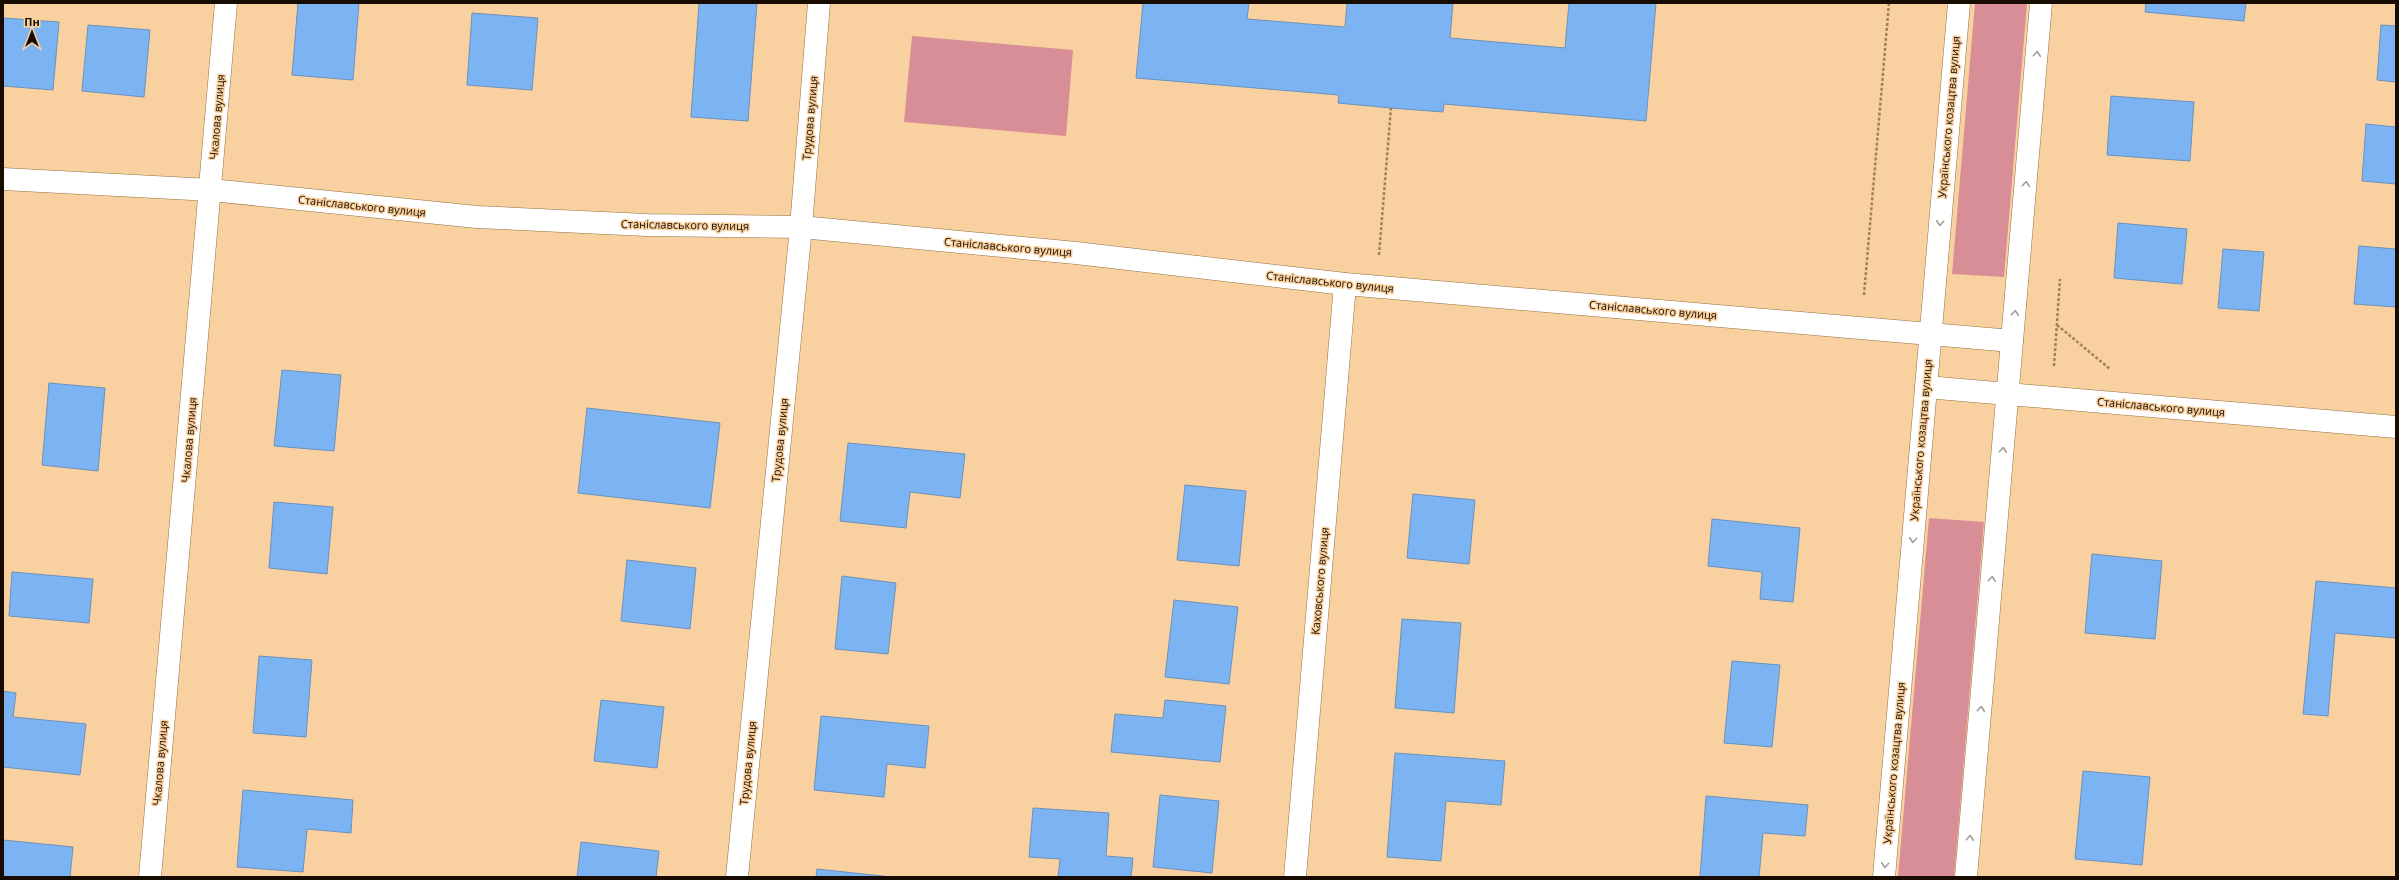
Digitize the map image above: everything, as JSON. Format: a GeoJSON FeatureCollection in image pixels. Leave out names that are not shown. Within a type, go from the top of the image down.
{"type":"FeatureCollection","features":[{"type":"Feature","properties":{"kind":"street","name":"Чкалова вулиця"},"geometry":{"type":"LineString","coordinates":[[150,877],[211,190],[226,3]]}},
{"type":"Feature","properties":{"kind":"street","name":"Трудова вулиця"},"geometry":{"type":"LineString","coordinates":[[737,877],[801,228],[819,3]]}},
{"type":"Feature","properties":{"kind":"street","name":"Українського козацтва вулиця"},"geometry":{"type":"LineString","coordinates":[[1884,877],[1959,3]]}},
{"type":"Feature","properties":{"kind":"street"},"geometry":{"type":"LineString","coordinates":[[1966,877],[2041,3]]}},
{"type":"Feature","properties":{"kind":"street","name":"Станіславського вулиця"},"geometry":{"type":"LineString","coordinates":[[3,179],[211,190],[477,217],[646,225],[801,228],[1076,253],[1376,287],[2012,341]]}},
{"type":"Feature","properties":{"kind":"street","name":"Каховського вулиця"},"geometry":{"type":"LineString","coordinates":[[1295,877],[1345,284]]}},
{"type":"Feature","properties":{"kind":"street","name":"Станіславського вулиця"},"geometry":{"type":"LineString","coordinates":[[1926,387],[2396,427]]}},
{"type":"Feature","properties":{"kind":"path"},"geometry":{"type":"LineString","coordinates":[[1867,261],[1889,3]]}},
{"type":"Feature","properties":{"kind":"path"},"geometry":{"type":"LineString","coordinates":[[1376,287],[1391,108]]}},
{"type":"Feature","properties":{"kind":"path"},"geometry":{"type":"LineString","coordinates":[[2051,397],[2060,279]]}},
{"type":"Feature","properties":{"kind":"path"},"geometry":{"type":"LineString","coordinates":[[2057,325],[2115,373]]}},
{"type":"Feature","properties":{"kind":"shaded area"},"geometry":{"type":"Polygon","coordinates":[[[1975,3],[2027,3],[2004,277],[1952,274],[1975,3]]]}},
{"type":"Feature","properties":{"kind":"shaded area"},"geometry":{"type":"Polygon","coordinates":[[[912,36],[1073,50],[1066,136],[904,122],[912,36]]]}},
{"type":"Feature","properties":{"kind":"shaded area"},"geometry":{"type":"Polygon","coordinates":[[[1929,518],[1984,522],[1954,877],[1898,877],[1929,518]]]}},
{"type":"Feature","properties":{"kind":"building"},"geometry":{"type":"Polygon","coordinates":[[[298,3],[359,3],[353,80],[292,75],[298,3]]]}},
{"type":"Feature","properties":{"kind":"building"},"geometry":{"type":"Polygon","coordinates":[[[699,3],[757,3],[748,121],[691,117],[699,3]]]}},
{"type":"Feature","properties":{"kind":"building"},"geometry":{"type":"Polygon","coordinates":[[[1143,3],[1249,3],[1247,19],[1345,27],[1347,3],[1453,3],[1450,38],[1565,48],[1569,3],[1656,3],[1646,121],[1444,104],[1443,112],[1391,108],[1338,103],[1339,95],[1136,78],[1143,3]]]}},
{"type":"Feature","properties":{"kind":"building"},"geometry":{"type":"Polygon","coordinates":[[[2146,3],[2246,3],[2244,21],[2145,12],[2146,3]]]}},
{"type":"Feature","properties":{"kind":"building"},"geometry":{"type":"Polygon","coordinates":[[[472,13],[538,18],[532,90],[467,85],[472,13]]]}},
{"type":"Feature","properties":{"kind":"building"},"geometry":{"type":"Polygon","coordinates":[[[3,18],[59,22],[53,90],[3,86],[3,18]]]}},
{"type":"Feature","properties":{"kind":"building"},"geometry":{"type":"Polygon","coordinates":[[[88,25],[150,30],[144,97],[82,91],[88,25]]]}},
{"type":"Feature","properties":{"kind":"building"},"geometry":{"type":"Polygon","coordinates":[[[2381,25],[2396,26],[2396,82],[2377,80],[2381,25]]]}},
{"type":"Feature","properties":{"kind":"building"},"geometry":{"type":"Polygon","coordinates":[[[2111,96],[2194,102],[2190,161],[2107,155],[2111,96]]]}},
{"type":"Feature","properties":{"kind":"building"},"geometry":{"type":"Polygon","coordinates":[[[2366,124],[2396,127],[2396,184],[2362,181],[2366,124]]]}},
{"type":"Feature","properties":{"kind":"building"},"geometry":{"type":"Polygon","coordinates":[[[2118,223],[2187,229],[2182,284],[2114,278],[2118,223]]]}},
{"type":"Feature","properties":{"kind":"building"},"geometry":{"type":"Polygon","coordinates":[[[2359,246],[2396,249],[2396,307],[2354,304],[2359,246]]]}},
{"type":"Feature","properties":{"kind":"building"},"geometry":{"type":"Polygon","coordinates":[[[2223,249],[2264,252],[2259,311],[2218,308],[2223,249]]]}},
{"type":"Feature","properties":{"kind":"building"},"geometry":{"type":"Polygon","coordinates":[[[282,370],[341,375],[334,451],[274,446],[282,370]]]}},
{"type":"Feature","properties":{"kind":"building"},"geometry":{"type":"Polygon","coordinates":[[[49,383],[105,388],[98,471],[42,465],[49,383]]]}},
{"type":"Feature","properties":{"kind":"building"},"geometry":{"type":"Polygon","coordinates":[[[587,408],[720,423],[710,508],[578,493],[587,408]]]}},
{"type":"Feature","properties":{"kind":"building"},"geometry":{"type":"Polygon","coordinates":[[[848,443],[965,454],[960,498],[910,492],[906,528],[840,521],[848,443]]]}},
{"type":"Feature","properties":{"kind":"building"},"geometry":{"type":"Polygon","coordinates":[[[1185,485],[1246,491],[1239,566],[1177,560],[1185,485]]]}},
{"type":"Feature","properties":{"kind":"building"},"geometry":{"type":"Polygon","coordinates":[[[1413,494],[1475,500],[1469,564],[1407,558],[1413,494]]]}},
{"type":"Feature","properties":{"kind":"building"},"geometry":{"type":"Polygon","coordinates":[[[274,502],[333,507],[327,574],[269,568],[274,502]]]}},
{"type":"Feature","properties":{"kind":"building"},"geometry":{"type":"Polygon","coordinates":[[[1712,519],[1800,528],[1793,602],[1760,599],[1762,572],[1708,566],[1712,519]]]}},
{"type":"Feature","properties":{"kind":"building"},"geometry":{"type":"Polygon","coordinates":[[[2092,554],[2162,561],[2155,639],[2085,633],[2092,554]]]}},
{"type":"Feature","properties":{"kind":"building"},"geometry":{"type":"Polygon","coordinates":[[[627,560],[696,568],[690,629],[621,621],[627,560]]]}},
{"type":"Feature","properties":{"kind":"building"},"geometry":{"type":"Polygon","coordinates":[[[12,572],[93,579],[89,623],[9,616],[12,572]]]}},
{"type":"Feature","properties":{"kind":"building"},"geometry":{"type":"Polygon","coordinates":[[[842,576],[896,583],[888,654],[835,649],[842,576]]]}},
{"type":"Feature","properties":{"kind":"building"},"geometry":{"type":"Polygon","coordinates":[[[2316,581],[2396,588],[2396,638],[2335,633],[2328,716],[2303,714],[2316,581]]]}},
{"type":"Feature","properties":{"kind":"building"},"geometry":{"type":"Polygon","coordinates":[[[1174,600],[1238,607],[1229,684],[1165,677],[1174,600]]]}},
{"type":"Feature","properties":{"kind":"building"},"geometry":{"type":"Polygon","coordinates":[[[1402,619],[1461,623],[1454,713],[1395,708],[1402,619]]]}},
{"type":"Feature","properties":{"kind":"building"},"geometry":{"type":"Polygon","coordinates":[[[259,656],[312,660],[306,737],[253,733],[259,656]]]}},
{"type":"Feature","properties":{"kind":"building"},"geometry":{"type":"Polygon","coordinates":[[[1732,661],[1780,665],[1772,747],[1724,743],[1732,661]]]}},
{"type":"Feature","properties":{"kind":"building"},"geometry":{"type":"Polygon","coordinates":[[[3,691],[16,693],[13,717],[86,724],[80,775],[3,767],[3,691]]]}},
{"type":"Feature","properties":{"kind":"building"},"geometry":{"type":"Polygon","coordinates":[[[601,700],[664,707],[657,768],[594,761],[601,700]]]}},
{"type":"Feature","properties":{"kind":"building"},"geometry":{"type":"Polygon","coordinates":[[[1165,700],[1226,706],[1220,762],[1111,752],[1115,714],[1163,718],[1165,700]]]}},
{"type":"Feature","properties":{"kind":"building"},"geometry":{"type":"Polygon","coordinates":[[[821,716],[929,726],[925,768],[887,764],[884,797],[814,790],[821,716]]]}},
{"type":"Feature","properties":{"kind":"building"},"geometry":{"type":"Polygon","coordinates":[[[1395,753],[1505,761],[1501,805],[1446,801],[1441,861],[1387,857],[1395,753]]]}},
{"type":"Feature","properties":{"kind":"building"},"geometry":{"type":"Polygon","coordinates":[[[2083,771],[2150,777],[2142,865],[2075,859],[2083,771]]]}},
{"type":"Feature","properties":{"kind":"building"},"geometry":{"type":"Polygon","coordinates":[[[243,790],[353,800],[351,833],[307,829],[303,872],[237,867],[243,790]]]}},
{"type":"Feature","properties":{"kind":"building"},"geometry":{"type":"Polygon","coordinates":[[[1160,795],[1219,801],[1212,873],[1153,867],[1160,795]]]}},
{"type":"Feature","properties":{"kind":"building"},"geometry":{"type":"Polygon","coordinates":[[[1706,796],[1808,805],[1805,836],[1763,833],[1759,877],[1700,877],[1706,796]]]}},
{"type":"Feature","properties":{"kind":"building"},"geometry":{"type":"Polygon","coordinates":[[[1033,808],[1109,813],[1106,856],[1133,858],[1131,877],[1058,877],[1060,859],[1029,857],[1033,808]]]}},
{"type":"Feature","properties":{"kind":"building"},"geometry":{"type":"Polygon","coordinates":[[[3,840],[73,847],[70,877],[3,877],[3,840]]]}},
{"type":"Feature","properties":{"kind":"building"},"geometry":{"type":"Polygon","coordinates":[[[581,842],[659,851],[656,877],[577,877],[581,842]]]}},
{"type":"Feature","properties":{"kind":"building"},"geometry":{"type":"Polygon","coordinates":[[[817,869],[892,877],[816,877],[817,869]]]}}]}
